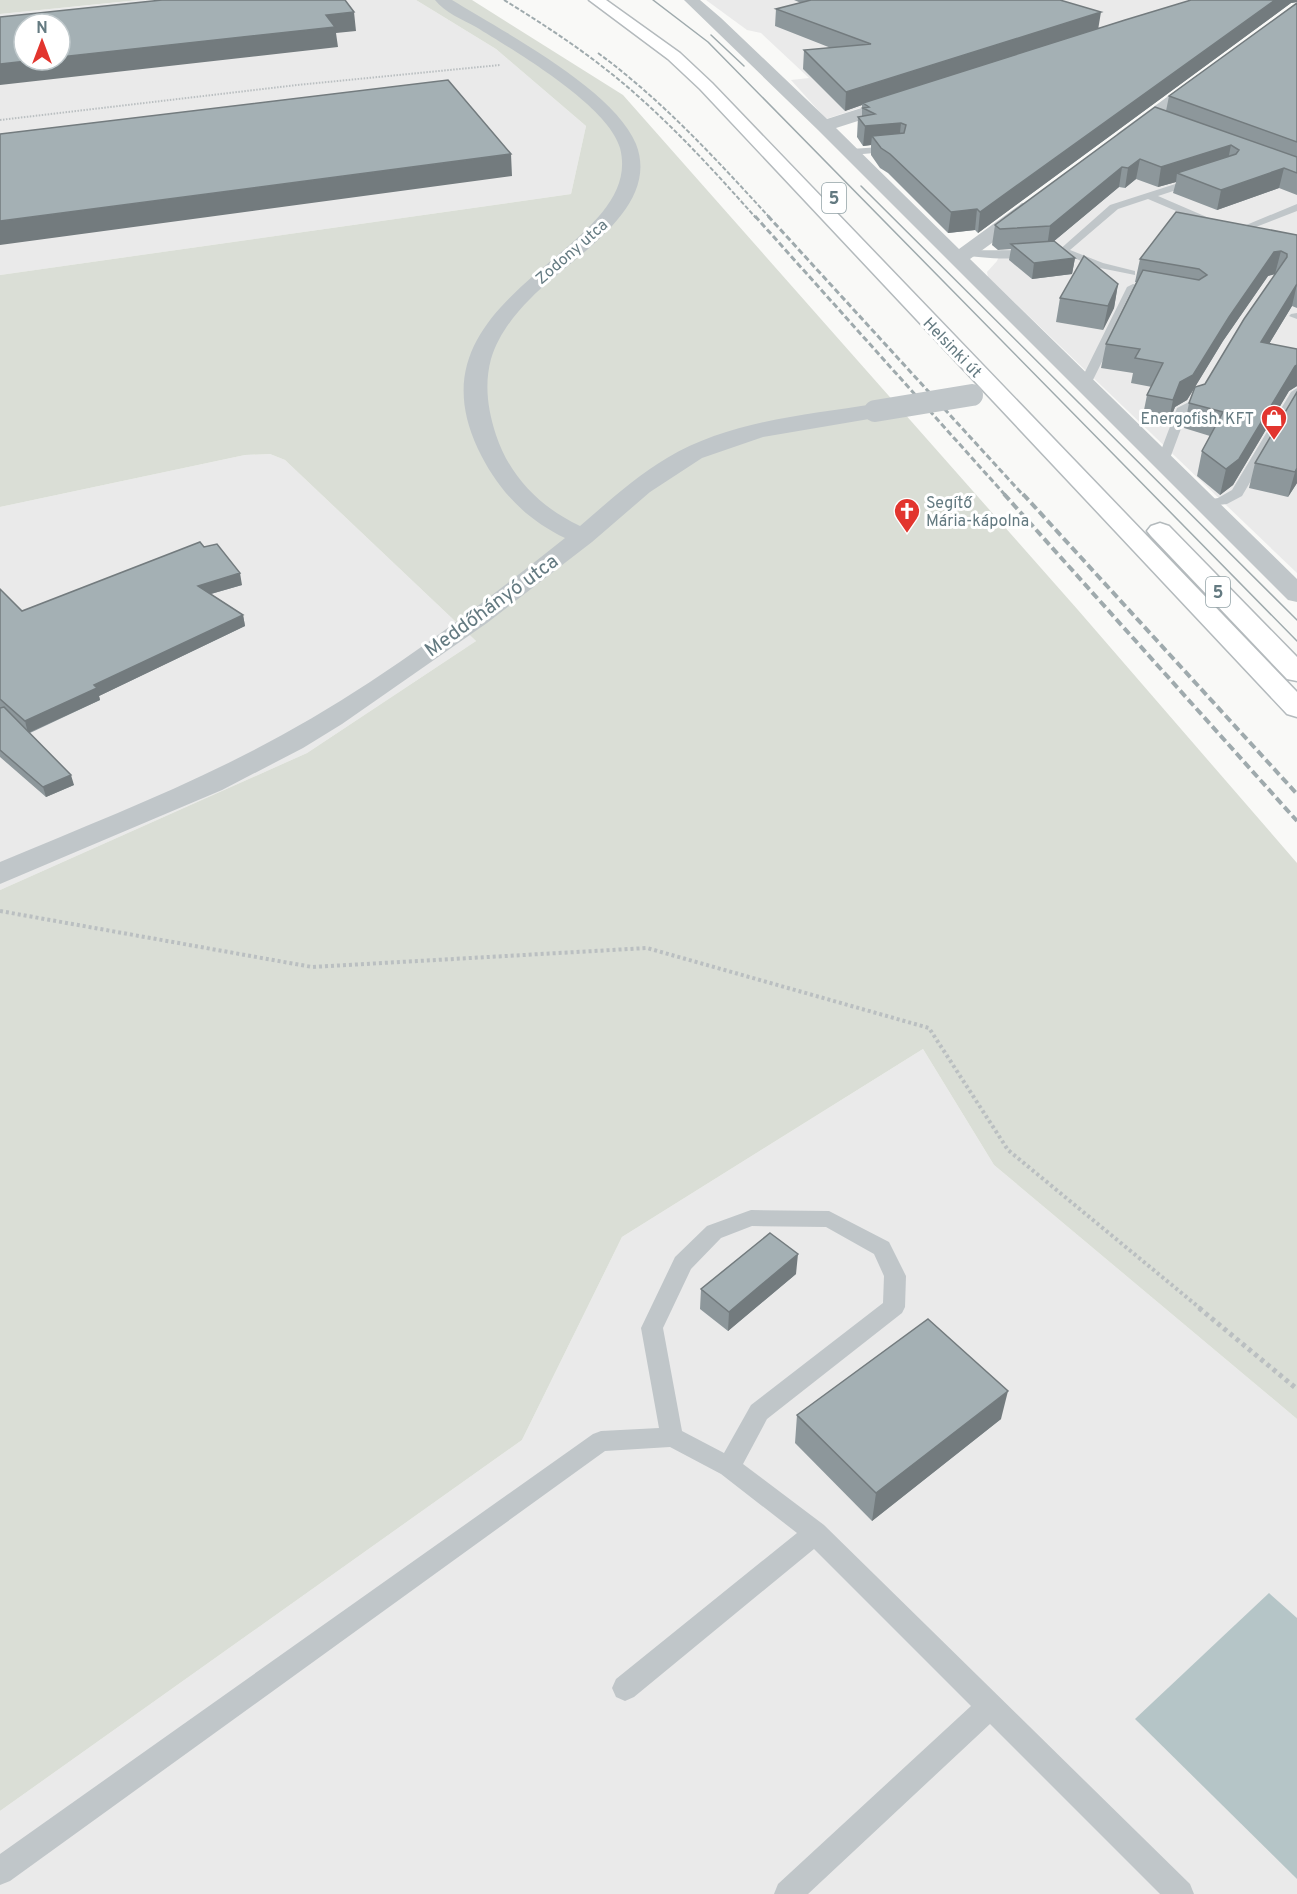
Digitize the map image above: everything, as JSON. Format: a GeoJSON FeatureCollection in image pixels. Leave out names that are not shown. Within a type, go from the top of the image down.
{"type":"FeatureCollection","features":[{"type":"Feature","properties":{"kind":"main road","name":"Helsinki út"},"geometry":{"type":"LineString","coordinates":[[596,0],[615,7],[653,27],[707,70],[919,284]]}},
{"type":"Feature","properties":{"kind":"main road","name":"Helsinki út"},"geometry":{"type":"LineString","coordinates":[[615,7],[706,86],[1297,708]]}},
{"type":"Feature","properties":{"kind":"main road"},"geometry":{"type":"LineString","coordinates":[[992,388],[1033,400],[1115,484]]}},
{"type":"Feature","properties":{"kind":"main road","name":"5"},"geometry":{"type":"LineString","coordinates":[[1140,510],[1297,673]]}},
{"type":"Feature","properties":{"kind":"street","name":"Zodony utca"},"geometry":{"type":"LineString","coordinates":[[442,0],[589,97],[626,140],[630,155],[628,189],[620,205],[607,222],[543,274],[506,312],[484,345],[477,364],[477,398],[484,435],[508,483],[533,510],[554,524],[583,537]]}},
{"type":"Feature","properties":{"kind":"street"},"geometry":{"type":"LineString","coordinates":[[690,0],[716,21],[851,152],[963,256],[1084,386],[1297,594]]}},
{"type":"Feature","properties":{"kind":"street"},"geometry":{"type":"LineString","coordinates":[[1111,147],[1214,70]]}},
{"type":"Feature","properties":{"kind":"street"},"geometry":{"type":"LineString","coordinates":[[824,126],[925,94]]}},
{"type":"Feature","properties":{"kind":"street"},"geometry":{"type":"LineString","coordinates":[[1149,118],[1171,126]]}},
{"type":"Feature","properties":{"kind":"street"},"geometry":{"type":"LineString","coordinates":[[963,256],[1044,196]]}},
{"type":"Feature","properties":{"kind":"street","name":"Meddőhányó utca"},"geometry":{"type":"LineString","coordinates":[[0,874],[242,770],[332,718],[479,618],[652,480],[673,465],[710,446],[758,430],[875,411],[992,388]]}},
{"type":"Feature","properties":{"kind":"lane"},"geometry":{"type":"LineString","coordinates":[[851,152],[899,148]]}},
{"type":"Feature","properties":{"kind":"lane"},"geometry":{"type":"LineString","coordinates":[[1052,252],[1114,207],[1205,177]]}},
{"type":"Feature","properties":{"kind":"lane"},"geometry":{"type":"LineString","coordinates":[[1149,196],[1206,220],[1265,232]]}},
{"type":"Feature","properties":{"kind":"lane"},"geometry":{"type":"LineString","coordinates":[[1244,228],[1297,207]]}},
{"type":"Feature","properties":{"kind":"lane"},"geometry":{"type":"LineString","coordinates":[[963,256],[1052,252],[1131,273]]}},
{"type":"Feature","properties":{"kind":"lane"},"geometry":{"type":"LineString","coordinates":[[1084,386],[1133,287],[1163,292]]}},
{"type":"Feature","properties":{"kind":"lane"},"geometry":{"type":"LineString","coordinates":[[1163,461],[1183,408],[1194,405],[1210,378]]}},
{"type":"Feature","properties":{"kind":"lane"},"geometry":{"type":"LineString","coordinates":[[1206,504],[1222,501],[1237,493],[1297,392]]}},
{"type":"Feature","properties":{"kind":"lane"},"geometry":{"type":"LineString","coordinates":[[672,1437],[652,1328],[683,1263],[714,1232],[751,1218],[829,1219],[882,1248],[895,1276],[894,1307],[759,1412],[729,1467]]}},
{"type":"Feature","properties":{"kind":"lane"},"geometry":{"type":"LineString","coordinates":[[0,1871],[601,1441],[672,1437],[729,1467],[815,1533],[1180,1894]]}},
{"type":"Feature","properties":{"kind":"lane"},"geometry":{"type":"LineString","coordinates":[[625,1688],[815,1533]]}},
{"type":"Feature","properties":{"kind":"lane"},"geometry":{"type":"LineString","coordinates":[[788,1894],[991,1705]]}},
{"type":"Feature","properties":{"kind":"path"},"geometry":{"type":"LineString","coordinates":[[0,120],[297,85],[537,61]]}},
{"type":"Feature","properties":{"kind":"path"},"geometry":{"type":"LineString","coordinates":[[0,911],[312,967],[646,948],[929,1028],[1008,1150],[1297,1389]]}},
{"type":"Feature","properties":{"kind":"shaded area"},"geometry":{"type":"Polygon","coordinates":[[[0,0],[139,0],[12,12],[0,14],[0,0]]]}},
{"type":"Feature","properties":{"kind":"shaded area"},"geometry":{"type":"Polygon","coordinates":[[[139,0],[416,0],[496,49],[586,126],[571,194],[0,275],[0,14],[12,13],[12,72],[72,72],[72,12],[20,12],[139,0]]]}},
{"type":"Feature","properties":{"kind":"shaded area"},"geometry":{"type":"Polygon","coordinates":[[[416,0],[472,0],[623,95],[1078,610],[1297,863],[1297,1419],[994,1165],[923,1049],[622,1237],[522,1440],[0,1811],[0,890],[307,753],[476,641],[285,460],[270,454],[245,455],[0,507],[0,275],[571,194],[586,126],[496,49],[416,0]]]}},
{"type":"Feature","properties":{"kind":"shaded area"},"geometry":{"type":"Polygon","coordinates":[[[706,0],[1189,0],[826,119],[791,80],[809,78],[761,33],[747,30],[706,0]]]}},
{"type":"Feature","properties":{"kind":"shaded area"},"geometry":{"type":"Polygon","coordinates":[[[1297,77],[1297,573],[988,277],[987,272],[997,261],[1004,244],[1297,77]]]}},
{"type":"Feature","properties":{"kind":"shaded area"},"geometry":{"type":"Polygon","coordinates":[[[270,454],[285,460],[476,641],[307,753],[0,890],[0,507],[245,455],[270,454]]]}},
{"type":"Feature","properties":{"kind":"shaded area"},"geometry":{"type":"Polygon","coordinates":[[[923,1049],[994,1165],[1297,1419],[1297,1894],[0,1894],[0,1811],[522,1440],[622,1237],[923,1049]]]}},
{"type":"Feature","properties":{"kind":"shaded area"},"geometry":{"type":"Polygon","coordinates":[[[1269,1593],[1297,1618],[1297,1879],[1135,1719],[1269,1593]]]}},
{"type":"Feature","properties":{"kind":"building"},"geometry":{"type":"Polygon","coordinates":[[[162,0],[345,0],[354,12],[326,15],[335,27],[72,56],[72,12],[48,12],[162,0]]]}},
{"type":"Feature","properties":{"kind":"building"},"geometry":{"type":"Polygon","coordinates":[[[811,0],[1060,0],[1101,12],[846,92],[804,50],[871,44],[776,9],[811,0]]]}},
{"type":"Feature","properties":{"kind":"building"},"geometry":{"type":"Polygon","coordinates":[[[1191,0],[1275,0],[980,212],[977,209],[951,212],[881,148],[872,136],[904,133],[906,125],[901,123],[865,126],[858,117],[875,114],[863,108],[869,107],[863,103],[1191,0]]]}},
{"type":"Feature","properties":{"kind":"building"},"geometry":{"type":"Polygon","coordinates":[[[1297,3],[1297,142],[1169,96],[1297,3]]]}},
{"type":"Feature","properties":{"kind":"building"},"geometry":{"type":"Polygon","coordinates":[[[12,16],[12,63],[0,64],[0,17],[12,16]]]}},
{"type":"Feature","properties":{"kind":"building"},"geometry":{"type":"Polygon","coordinates":[[[448,80],[511,154],[0,221],[0,134],[448,80]]]}},
{"type":"Feature","properties":{"kind":"building"},"geometry":{"type":"Polygon","coordinates":[[[1155,107],[1297,157],[1297,173],[1284,168],[1221,190],[1177,173],[1236,154],[1239,150],[1231,145],[1161,167],[1140,159],[1128,168],[1122,167],[1050,226],[1000,229],[995,225],[1155,107]]]}},
{"type":"Feature","properties":{"kind":"building"},"geometry":{"type":"Polygon","coordinates":[[[1176,212],[1297,235],[1297,284],[1261,342],[1297,349],[1297,365],[1239,459],[1226,469],[1202,451],[1223,412],[1189,403],[1195,387],[1205,384],[1287,254],[1281,251],[1274,252],[1229,317],[1193,375],[1180,382],[1173,400],[1147,395],[1163,363],[1135,358],[1140,349],[1106,344],[1143,270],[1199,280],[1207,275],[1199,269],[1140,259],[1176,212]]]}},
{"type":"Feature","properties":{"kind":"building"},"geometry":{"type":"Polygon","coordinates":[[[1054,241],[1075,258],[1034,263],[1011,244],[1054,241]]]}},
{"type":"Feature","properties":{"kind":"building"},"geometry":{"type":"Polygon","coordinates":[[[1084,256],[1118,284],[1108,306],[1060,298],[1084,256]]]}},
{"type":"Feature","properties":{"kind":"building"},"geometry":{"type":"Polygon","coordinates":[[[1297,392],[1297,468],[1295,472],[1255,463],[1297,392]]]}},
{"type":"Feature","properties":{"kind":"building"},"geometry":{"type":"Polygon","coordinates":[[[200,542],[204,547],[217,544],[240,573],[198,586],[243,615],[94,685],[97,688],[25,721],[0,699],[0,589],[22,611],[200,542]]]}},
{"type":"Feature","properties":{"kind":"building"},"geometry":{"type":"Polygon","coordinates":[[[4,707],[71,775],[43,787],[0,750],[0,708],[4,707]]]}},
{"type":"Feature","properties":{"kind":"building"},"geometry":{"type":"Polygon","coordinates":[[[770,1233],[798,1254],[729,1312],[701,1289],[770,1233]]]}},
{"type":"Feature","properties":{"kind":"building"},"geometry":{"type":"Polygon","coordinates":[[[928,1319],[1008,1391],[876,1493],[797,1415],[928,1319]]]}},
{"type":"Feature","properties":{"kind":"tram line"},"geometry":{"type":"LineString","coordinates":[[653,0],[708,42],[1297,641]]}},
{"type":"Feature","properties":{"kind":"tram line"},"geometry":{"type":"LineString","coordinates":[[711,35],[744,66]]}},
{"type":"Feature","properties":{"kind":"tram line"},"geometry":{"type":"LineString","coordinates":[[861,186],[1297,620]]}},
{"type":"Feature","properties":{"kind":"railway"},"geometry":{"type":"LineString","coordinates":[[504,0],[569,42],[631,90],[680,136],[756,218]]}},
{"type":"Feature","properties":{"kind":"railway"},"geometry":{"type":"LineString","coordinates":[[598,53],[666,110],[709,152],[770,218]]}},
{"type":"Feature","properties":{"kind":"railway"},"geometry":{"type":"LineString","coordinates":[[755,216],[1006,496]]}},
{"type":"Feature","properties":{"kind":"railway"},"geometry":{"type":"LineString","coordinates":[[768,216],[1024,496]]}},
{"type":"Feature","properties":{"kind":"railway"},"geometry":{"type":"LineString","coordinates":[[1004,494],[1297,821]]}},
{"type":"Feature","properties":{"kind":"railway"},"geometry":{"type":"LineString","coordinates":[[1023,494],[1297,794]]}},
{"type":"Feature","properties":{"kind":"place","name":"Energofish. KFT"},"geometry":{"type":"Point","coordinates":[1274,441]}},
{"type":"Feature","properties":{"kind":"place","name":"Segítő Mária-kápolna"},"geometry":{"type":"Point","coordinates":[907,534]}}]}
